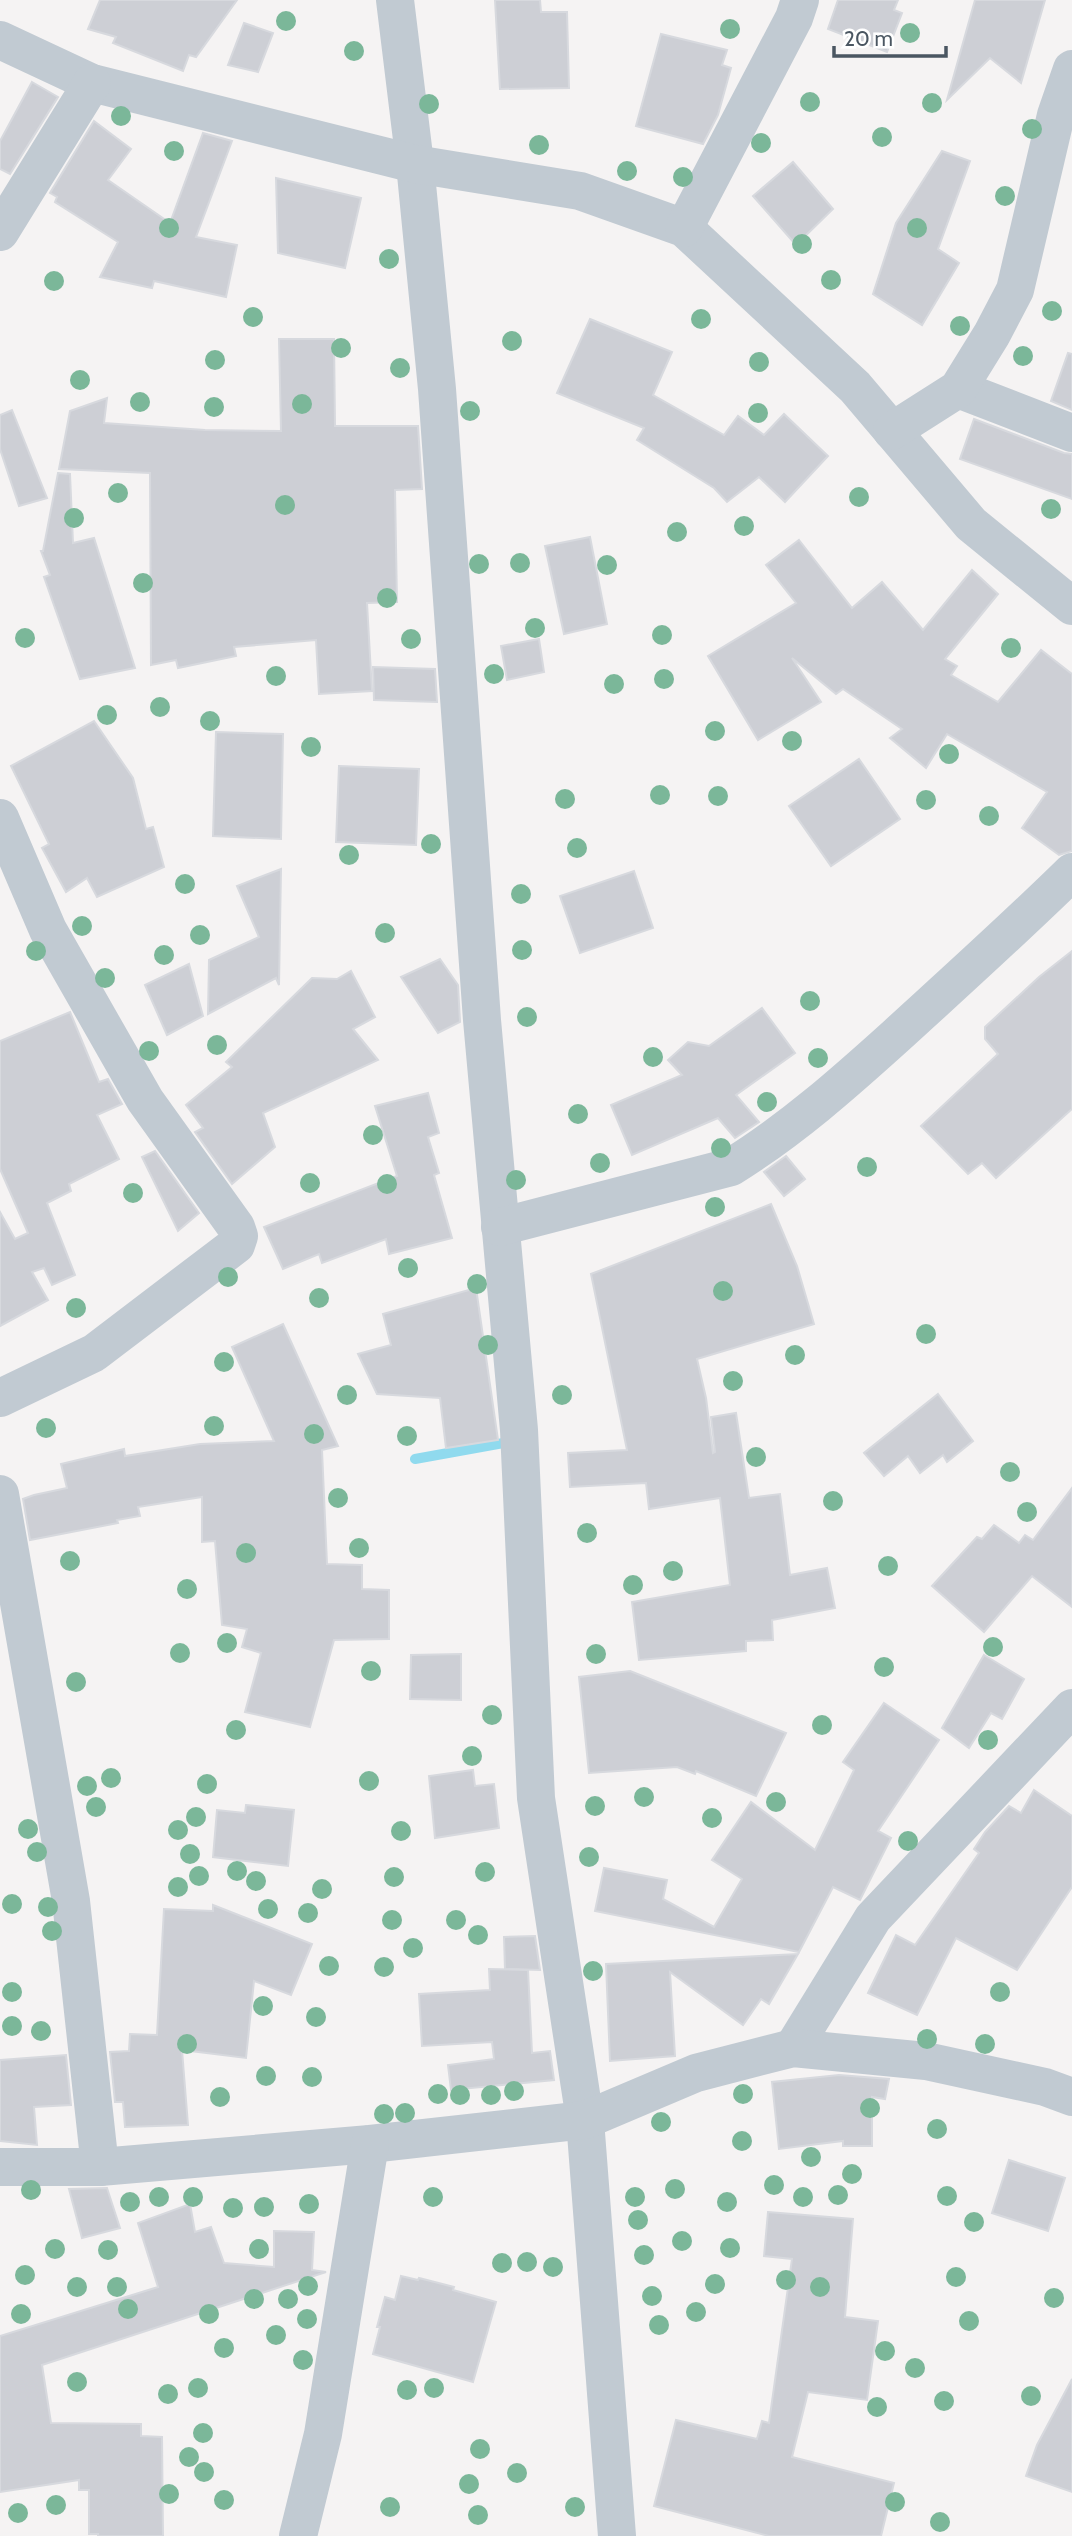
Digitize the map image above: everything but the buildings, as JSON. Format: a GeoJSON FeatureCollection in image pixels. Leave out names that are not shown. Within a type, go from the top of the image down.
{"type":"FeatureCollection","features":[{"type":"Feature","properties":{"kind":"street"},"geometry":{"type":"LineString","coordinates":[[395,0],[415,164],[437,389],[482,1020],[519,1430],[536,1798],[585,2120],[617,2536]]}},
{"type":"Feature","properties":{"kind":"street"},"geometry":{"type":"LineString","coordinates":[[684,228],[794,18],[800,0]]}},
{"type":"Feature","properties":{"kind":"street"},"geometry":{"type":"LineString","coordinates":[[0,40],[92,83],[415,164],[580,191],[684,228],[855,387],[971,524],[1072,606]]}},
{"type":"Feature","properties":{"kind":"street"},"geometry":{"type":"LineString","coordinates":[[892,431],[958,389],[1016,290],[1056,115],[1072,69]]}},
{"type":"Feature","properties":{"kind":"street"},"geometry":{"type":"LineString","coordinates":[[0,232],[92,83]]}},
{"type":"Feature","properties":{"kind":"street"},"geometry":{"type":"LineString","coordinates":[[958,389],[1072,433]]}},
{"type":"Feature","properties":{"kind":"street"},"geometry":{"type":"LineString","coordinates":[[0,818],[48,930],[145,1100],[236,1227],[239,1236],[236,1244],[94,1353],[0,1398]]}},
{"type":"Feature","properties":{"kind":"street"},"geometry":{"type":"LineString","coordinates":[[500,1227],[730,1167],[751,1154],[841,1084],[996,946],[1072,872]]}},
{"type":"Feature","properties":{"kind":"street"},"geometry":{"type":"LineString","coordinates":[[0,1494],[71,1901],[100,2166]]}},
{"type":"Feature","properties":{"kind":"street"},"geometry":{"type":"LineString","coordinates":[[793,2048],[873,1918],[1072,1708]]}},
{"type":"Feature","properties":{"kind":"street"},"geometry":{"type":"LineString","coordinates":[[0,2167],[100,2166],[370,2144],[585,2120],[696,2073],[793,2048],[926,2061],[1045,2087],[1072,2097]]}},
{"type":"Feature","properties":{"kind":"street"},"geometry":{"type":"LineString","coordinates":[[299,2536],[323,2434],[370,2144]]}},
{"type":"Feature","properties":{"kind":"waterway"},"geometry":{"type":"LineString","coordinates":[[415,1459],[509,1442],[508,1438]]}}]}
